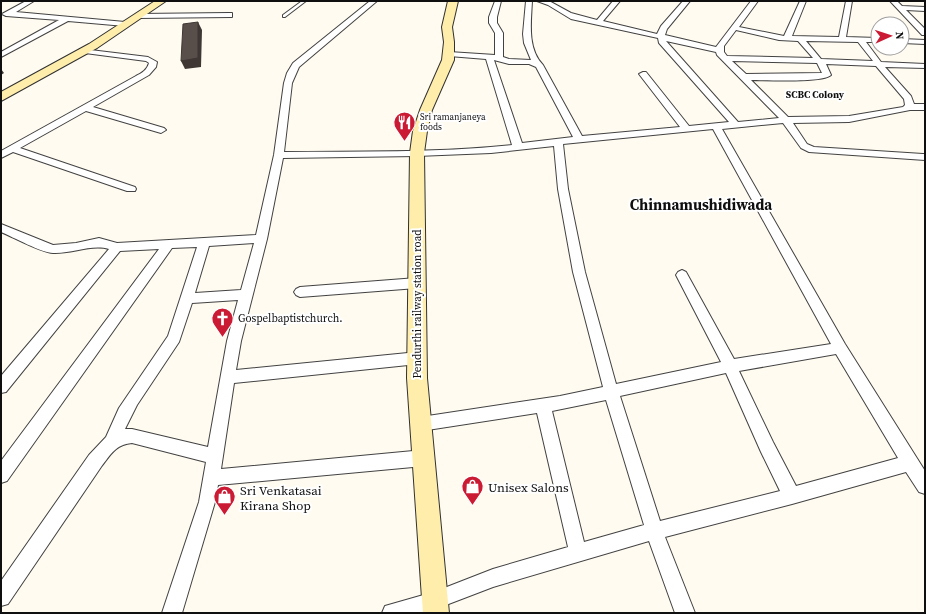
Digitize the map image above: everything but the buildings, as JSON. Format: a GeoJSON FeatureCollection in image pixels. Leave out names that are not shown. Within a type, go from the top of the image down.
{"type":"FeatureCollection","features":[{"type":"Feature","properties":{"kind":"street"},"geometry":{"type":"LineString","coordinates":[[4,15],[31,1]]}},
{"type":"Feature","properties":{"kind":"street"},"geometry":{"type":"LineString","coordinates":[[1,97],[85,51],[161,1]]}},
{"type":"Feature","properties":{"kind":"street"},"geometry":{"type":"LineString","coordinates":[[172,613],[196,541],[207,502],[234,341],[261,239],[279,154],[288,83],[291,73],[296,65],[374,1]]}},
{"type":"Feature","properties":{"kind":"street","name":"Pendurthi railway station road"},"geometry":{"type":"LineString","coordinates":[[435,607],[418,378],[417,153],[420,131],[426,110],[445,68],[449,54],[447,27],[453,1]]}},
{"type":"Feature","properties":{"kind":"street"},"geometry":{"type":"LineString","coordinates":[[498,1],[493,23],[499,33],[499,58]]}},
{"type":"Feature","properties":{"kind":"street"},"geometry":{"type":"LineString","coordinates":[[530,1],[527,34],[528,43],[536,63],[540,67],[579,140]]}},
{"type":"Feature","properties":{"kind":"street"},"geometry":{"type":"LineString","coordinates":[[540,1],[554,4],[563,13],[568,15],[719,50],[786,120],[804,146],[812,150],[923,157]]}},
{"type":"Feature","properties":{"kind":"street"},"geometry":{"type":"LineString","coordinates":[[598,23],[617,1]]}},
{"type":"Feature","properties":{"kind":"street"},"geometry":{"type":"LineString","coordinates":[[688,1],[664,28],[661,37],[662,41],[736,125]]}},
{"type":"Feature","properties":{"kind":"street"},"geometry":{"type":"LineString","coordinates":[[719,50],[755,1]]}},
{"type":"Feature","properties":{"kind":"street"},"geometry":{"type":"LineString","coordinates":[[787,38],[803,1]]}},
{"type":"Feature","properties":{"kind":"street"},"geometry":{"type":"LineString","coordinates":[[842,39],[849,1]]}},
{"type":"Feature","properties":{"kind":"street"},"geometry":{"type":"LineString","coordinates":[[893,1],[925,33]]}},
{"type":"Feature","properties":{"kind":"street"},"geometry":{"type":"LineString","coordinates":[[900,8],[925,9]]}},
{"type":"Feature","properties":{"kind":"street"},"geometry":{"type":"LineString","coordinates":[[4,15],[125,24]]}},
{"type":"Feature","properties":{"kind":"street"},"geometry":{"type":"LineString","coordinates":[[138,16],[229,15]]}},
{"type":"Feature","properties":{"kind":"street"},"geometry":{"type":"LineString","coordinates":[[1,55],[66,19]]}},
{"type":"Feature","properties":{"kind":"street"},"geometry":{"type":"LineString","coordinates":[[735,28],[763,35],[787,38],[870,40]]}},
{"type":"Feature","properties":{"kind":"street"},"geometry":{"type":"LineString","coordinates":[[745,77],[827,75],[827,72],[800,38]]}},
{"type":"Feature","properties":{"kind":"street"},"geometry":{"type":"LineString","coordinates":[[860,39],[878,64],[908,98],[910,105],[909,107]]}},
{"type":"Feature","properties":{"kind":"street"},"geometry":{"type":"LineString","coordinates":[[910,41],[925,42]]}},
{"type":"Feature","properties":{"kind":"street"},"geometry":{"type":"LineString","coordinates":[[1,155],[139,78],[146,73],[153,64],[153,62],[148,59],[85,51]]}},
{"type":"Feature","properties":{"kind":"street"},"geometry":{"type":"LineString","coordinates":[[449,54],[536,63]]}},
{"type":"Feature","properties":{"kind":"street"},"geometry":{"type":"LineString","coordinates":[[489,57],[518,147]]}},
{"type":"Feature","properties":{"kind":"street"},"geometry":{"type":"LineString","coordinates":[[726,58],[925,66]]}},
{"type":"Feature","properties":{"kind":"street"},"geometry":{"type":"LineString","coordinates":[[643,74],[687,129]]}},
{"type":"Feature","properties":{"kind":"street"},"geometry":{"type":"LineString","coordinates":[[279,154],[417,153],[518,147],[786,120],[849,119],[906,109],[909,107],[925,108]]}},
{"type":"Feature","properties":{"kind":"street"},"geometry":{"type":"LineString","coordinates":[[86,108],[160,130]]}},
{"type":"Feature","properties":{"kind":"street"},"geometry":{"type":"LineString","coordinates":[[716,127],[840,348],[925,486]]}},
{"type":"Feature","properties":{"kind":"street"},"geometry":{"type":"LineString","coordinates":[[558,142],[563,189],[579,272],[611,391],[654,531],[686,613]]}},
{"type":"Feature","properties":{"kind":"street"},"geometry":{"type":"LineString","coordinates":[[13,149],[131,189]]}},
{"type":"Feature","properties":{"kind":"street"},"geometry":{"type":"LineString","coordinates":[[1,228],[52,249],[76,247],[99,242],[117,246],[168,245],[261,239]]}},
{"type":"Feature","properties":{"kind":"street"},"geometry":{"type":"LineString","coordinates":[[1,597],[95,461],[113,440],[120,418],[167,351],[174,338],[204,243]]}},
{"type":"Feature","properties":{"kind":"street"},"geometry":{"type":"LineString","coordinates":[[1,475],[168,245]]}},
{"type":"Feature","properties":{"kind":"street"},"geometry":{"type":"LineString","coordinates":[[1,387],[117,246]]}},
{"type":"Feature","properties":{"kind":"street"},"geometry":{"type":"LineString","coordinates":[[682,275],[730,366],[767,447],[792,496]]}},
{"type":"Feature","properties":{"kind":"street"},"geometry":{"type":"LineString","coordinates":[[300,292],[417,283]]}},
{"type":"Feature","properties":{"kind":"street"},"geometry":{"type":"LineString","coordinates":[[186,298],[247,295]]}},
{"type":"Feature","properties":{"kind":"street"},"geometry":{"type":"LineString","coordinates":[[421,424],[543,406],[730,366],[840,348]]}},
{"type":"Feature","properties":{"kind":"street"},"geometry":{"type":"LineString","coordinates":[[228,377],[418,358]]}},
{"type":"Feature","properties":{"kind":"street"},"geometry":{"type":"LineString","coordinates":[[543,406],[578,553]]}},
{"type":"Feature","properties":{"kind":"street"},"geometry":{"type":"LineString","coordinates":[[113,440],[125,435],[132,436],[214,456]]}},
{"type":"Feature","properties":{"kind":"street"},"geometry":{"type":"LineString","coordinates":[[210,478],[424,458]]}},
{"type":"Feature","properties":{"kind":"street"},"geometry":{"type":"LineString","coordinates":[[392,613],[435,607],[493,578],[654,531],[792,496],[910,463]]}},
{"type":"Feature","properties":{"kind":"lane"},"geometry":{"type":"LineString","coordinates":[[284,16],[304,1]]}},
{"type":"Feature","properties":{"kind":"place","name":"Sri ramanjaneya foods"},"geometry":{"type":"Point","coordinates":[405,142]}},
{"type":"Feature","properties":{"kind":"place","name":"Gospelbaptistchurch."},"geometry":{"type":"Point","coordinates":[222,338]}},
{"type":"Feature","properties":{"kind":"place","name":"Unisex Salons"},"geometry":{"type":"Point","coordinates":[473,506]}},
{"type":"Feature","properties":{"kind":"place","name":"Sri Venkatasai Kirana Shop"},"geometry":{"type":"Point","coordinates":[225,516]}},
{"type":"Feature","properties":{"kind":"district","name":"SCBC Colony"},"geometry":{"type":"Point","coordinates":[815,94]}},
{"type":"Feature","properties":{"kind":"district","name":"Chinnamushidiwada"},"geometry":{"type":"Point","coordinates":[701,204]}}]}
